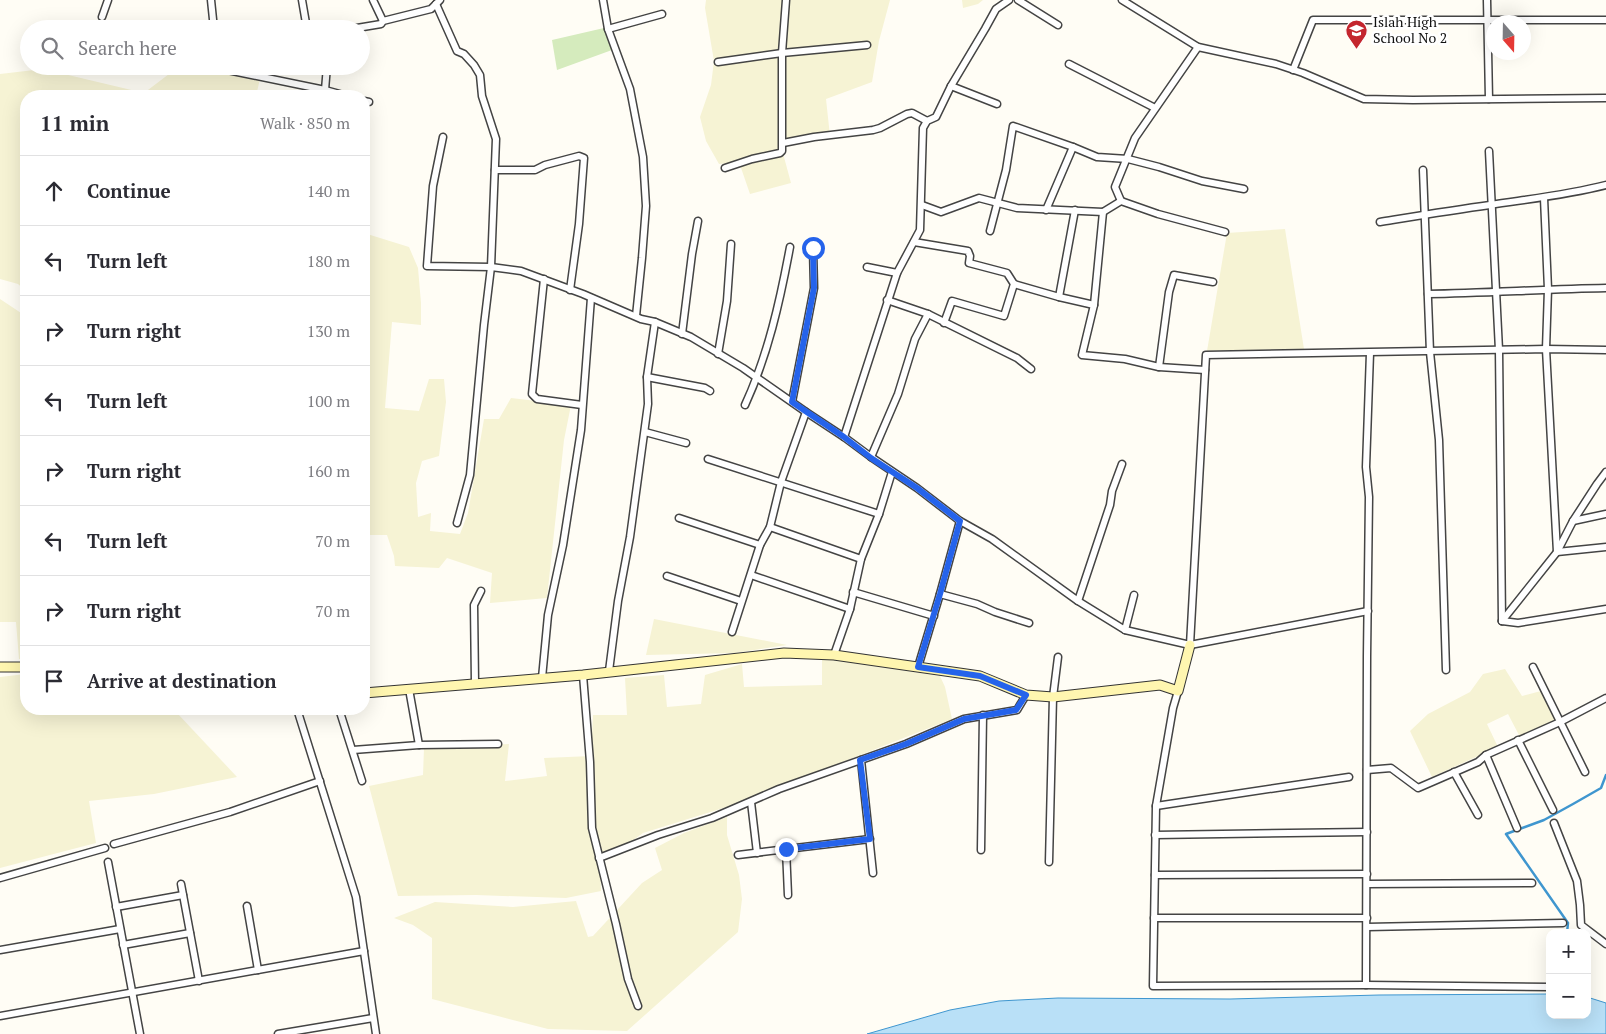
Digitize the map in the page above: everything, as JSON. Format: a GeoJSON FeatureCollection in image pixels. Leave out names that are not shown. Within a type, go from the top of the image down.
{"type":"FeatureCollection","features":[{"type":"Feature","properties":{"kind":"street"},"geometry":{"type":"LineString","coordinates":[[102,17],[108,0]]}},
{"type":"Feature","properties":{"kind":"street"},"geometry":{"type":"LineString","coordinates":[[211,0],[213,20]]}},
{"type":"Feature","properties":{"kind":"street"},"geometry":{"type":"LineString","coordinates":[[302,0],[305,20]]}},
{"type":"Feature","properties":{"kind":"street"},"geometry":{"type":"LineString","coordinates":[[373,0],[383,21]]}},
{"type":"Feature","properties":{"kind":"street"},"geometry":{"type":"LineString","coordinates":[[603,0],[608,30],[630,89],[643,157],[646,206],[636,316]]}},
{"type":"Feature","properties":{"kind":"street"},"geometry":{"type":"LineString","coordinates":[[725,168],[782,152],[782,54],[786,0]]}},
{"type":"Feature","properties":{"kind":"street"},"geometry":{"type":"LineString","coordinates":[[844,437],[887,300],[897,273],[920,230],[923,128],[927,121],[936,117],[951,86],[996,9],[1009,0]]}},
{"type":"Feature","properties":{"kind":"street"},"geometry":{"type":"LineString","coordinates":[[1018,0],[1058,25]]}},
{"type":"Feature","properties":{"kind":"street"},"geometry":{"type":"LineString","coordinates":[[1122,0],[1198,47],[1276,64],[1364,99],[1606,98]]}},
{"type":"Feature","properties":{"kind":"street"},"geometry":{"type":"LineString","coordinates":[[1486,0],[1487,15]]}},
{"type":"Feature","properties":{"kind":"street"},"geometry":{"type":"LineString","coordinates":[[370,26],[431,9],[438,2],[457,51],[464,54],[480,75],[482,96],[496,140],[491,267],[470,475],[457,522]]}},
{"type":"Feature","properties":{"kind":"street"},"geometry":{"type":"LineString","coordinates":[[608,30],[662,14]]}},
{"type":"Feature","properties":{"kind":"street"},"geometry":{"type":"LineString","coordinates":[[1293,70],[1313,20],[1486,20]]}},
{"type":"Feature","properties":{"kind":"street"},"geometry":{"type":"LineString","coordinates":[[1531,20],[1606,20]]}},
{"type":"Feature","properties":{"kind":"street"},"geometry":{"type":"LineString","coordinates":[[718,62],[867,45]]}},
{"type":"Feature","properties":{"kind":"street"},"geometry":{"type":"LineString","coordinates":[[1121,202],[1116,186],[1135,138],[1198,47]]}},
{"type":"Feature","properties":{"kind":"street"},"geometry":{"type":"LineString","coordinates":[[1488,60],[1489,99]]}},
{"type":"Feature","properties":{"kind":"street"},"geometry":{"type":"LineString","coordinates":[[1069,64],[1155,108]]}},
{"type":"Feature","properties":{"kind":"street"},"geometry":{"type":"LineString","coordinates":[[252,75],[325,90],[326,75]]}},
{"type":"Feature","properties":{"kind":"street"},"geometry":{"type":"LineString","coordinates":[[951,86],[997,104]]}},
{"type":"Feature","properties":{"kind":"street"},"geometry":{"type":"LineString","coordinates":[[783,143],[814,137],[873,130],[907,114],[912,114],[927,121]]}},
{"type":"Feature","properties":{"kind":"street"},"geometry":{"type":"LineString","coordinates":[[990,232],[1006,170],[1013,126],[1097,158],[1128,159],[1202,181],[1244,189]]}},
{"type":"Feature","properties":{"kind":"street"},"geometry":{"type":"LineString","coordinates":[[443,138],[433,186],[428,238],[428,266],[491,267],[521,270],[691,337],[743,368],[917,488],[960,521],[999,544],[1078,601],[1125,630],[1190,646],[1368,611]]}},
{"type":"Feature","properties":{"kind":"street"},"geometry":{"type":"LineString","coordinates":[[1046,210],[1072,147]]}},
{"type":"Feature","properties":{"kind":"street"},"geometry":{"type":"LineString","coordinates":[[1489,151],[1499,350],[1502,622]]}},
{"type":"Feature","properties":{"kind":"street"},"geometry":{"type":"LineString","coordinates":[[494,170],[535,170],[545,165],[579,156],[584,158],[579,224],[570,290]]}},
{"type":"Feature","properties":{"kind":"street"},"geometry":{"type":"LineString","coordinates":[[1424,170],[1430,352],[1439,440],[1446,670]]}},
{"type":"Feature","properties":{"kind":"street"},"geometry":{"type":"LineString","coordinates":[[1380,222],[1492,204],[1544,198],[1580,192],[1606,185]]}},
{"type":"Feature","properties":{"kind":"street"},"geometry":{"type":"LineString","coordinates":[[922,204],[942,212],[979,198],[1017,208],[1103,212],[1121,202],[1225,232]]}},
{"type":"Feature","properties":{"kind":"street"},"geometry":{"type":"LineString","coordinates":[[1544,198],[1548,288],[1546,349],[1557,552]]}},
{"type":"Feature","properties":{"kind":"street"},"geometry":{"type":"LineString","coordinates":[[1059,297],[1075,210]]}},
{"type":"Feature","properties":{"kind":"street"},"geometry":{"type":"LineString","coordinates":[[1103,212],[1094,305],[1082,355],[1126,359],[1159,367],[1205,370]]}},
{"type":"Feature","properties":{"kind":"street"},"geometry":{"type":"LineString","coordinates":[[682,334],[698,221]]}},
{"type":"Feature","properties":{"kind":"street"},"geometry":{"type":"LineString","coordinates":[[914,242],[968,251],[970,256],[969,263],[1007,273],[1014,284],[1094,305]]}},
{"type":"Feature","properties":{"kind":"street"},"geometry":{"type":"LineString","coordinates":[[718,354],[727,301],[731,244]]}},
{"type":"Feature","properties":{"kind":"street"},"geometry":{"type":"LineString","coordinates":[[745,405],[757,378],[782,291],[790,247]]}},
{"type":"Feature","properties":{"kind":"street"},"geometry":{"type":"LineString","coordinates":[[792,402],[814,288],[813,248]]}},
{"type":"Feature","properties":{"kind":"street"},"geometry":{"type":"LineString","coordinates":[[867,268],[897,273]]}},
{"type":"Feature","properties":{"kind":"street"},"geometry":{"type":"LineString","coordinates":[[1159,367],[1169,292],[1174,275],[1213,282]]}},
{"type":"Feature","properties":{"kind":"street"},"geometry":{"type":"LineString","coordinates":[[544,279],[532,394],[536,399],[582,405]]}},
{"type":"Feature","properties":{"kind":"street"},"geometry":{"type":"LineString","coordinates":[[944,323],[952,301],[1004,316],[1014,284]]}},
{"type":"Feature","properties":{"kind":"street"},"geometry":{"type":"LineString","coordinates":[[1428,294],[1548,288],[1606,288]]}},
{"type":"Feature","properties":{"kind":"street"},"geometry":{"type":"LineString","coordinates":[[542,678],[548,615],[563,545],[581,430],[591,298]]}},
{"type":"Feature","properties":{"kind":"street"},"geometry":{"type":"LineString","coordinates":[[887,300],[928,314],[1018,358],[1031,369]]}},
{"type":"Feature","properties":{"kind":"street"},"geometry":{"type":"LineString","coordinates":[[871,458],[898,394],[915,339],[928,314]]}},
{"type":"Feature","properties":{"kind":"street"},"geometry":{"type":"LineString","coordinates":[[609,671],[618,601],[630,538],[645,432],[648,404],[647,377],[655,322]]}},
{"type":"Feature","properties":{"kind":"street"},"geometry":{"type":"LineString","coordinates":[[1546,987],[1366,985],[1153,986],[1156,806],[1173,708],[1190,646],[1206,355],[1546,349],[1606,350]]}},
{"type":"Feature","properties":{"kind":"street"},"geometry":{"type":"LineString","coordinates":[[1366,985],[1369,497],[1366,467],[1370,353]]}},
{"type":"Feature","properties":{"kind":"street"},"geometry":{"type":"LineString","coordinates":[[647,377],[705,388],[710,391]]}},
{"type":"Feature","properties":{"kind":"street"},"geometry":{"type":"LineString","coordinates":[[732,632],[760,545],[770,527],[782,482],[806,412]]}},
{"type":"Feature","properties":{"kind":"street"},"geometry":{"type":"LineString","coordinates":[[645,432],[686,443]]}},
{"type":"Feature","properties":{"kind":"street"},"geometry":{"type":"LineString","coordinates":[[708,458],[879,514]]}},
{"type":"Feature","properties":{"kind":"street"},"geometry":{"type":"LineString","coordinates":[[1078,601],[1122,464]]}},
{"type":"Feature","properties":{"kind":"street"},"geometry":{"type":"LineString","coordinates":[[834,655],[850,609],[861,559],[879,514],[892,472]]}},
{"type":"Feature","properties":{"kind":"street"},"geometry":{"type":"LineString","coordinates":[[1502,622],[1557,552],[1573,521],[1606,472]]}},
{"type":"Feature","properties":{"kind":"street"},"geometry":{"type":"LineString","coordinates":[[1573,521],[1606,514]]}},
{"type":"Feature","properties":{"kind":"street"},"geometry":{"type":"LineString","coordinates":[[679,518],[760,545]]}},
{"type":"Feature","properties":{"kind":"street"},"geometry":{"type":"LineString","coordinates":[[918,667],[960,521]]}},
{"type":"Feature","properties":{"kind":"street"},"geometry":{"type":"LineString","coordinates":[[770,527],[861,559]]}},
{"type":"Feature","properties":{"kind":"street"},"geometry":{"type":"LineString","coordinates":[[1557,552],[1606,547]]}},
{"type":"Feature","properties":{"kind":"street"},"geometry":{"type":"LineString","coordinates":[[751,575],[850,609]]}},
{"type":"Feature","properties":{"kind":"street"},"geometry":{"type":"LineString","coordinates":[[667,576],[741,601]]}},
{"type":"Feature","properties":{"kind":"street"},"geometry":{"type":"LineString","coordinates":[[474,683],[474,605],[481,591]]}},
{"type":"Feature","properties":{"kind":"street"},"geometry":{"type":"LineString","coordinates":[[853,592],[934,616]]}},
{"type":"Feature","properties":{"kind":"street"},"geometry":{"type":"LineString","coordinates":[[940,594],[977,604],[1029,623]]}},
{"type":"Feature","properties":{"kind":"street"},"geometry":{"type":"LineString","coordinates":[[1125,630],[1134,595]]}},
{"type":"Feature","properties":{"kind":"street"},"geometry":{"type":"LineString","coordinates":[[1502,622],[1518,624],[1606,609]]}},
{"type":"Feature","properties":{"kind":"street"},"geometry":{"type":"LineString","coordinates":[[370,692],[583,675],[784,653],[834,655],[980,676],[1026,695],[1053,697],[1160,685],[1178,691]]}},
{"type":"Feature","properties":{"kind":"street"},"geometry":{"type":"LineString","coordinates":[[1049,862],[1053,697],[1058,657]]}},
{"type":"Feature","properties":{"kind":"street"},"geometry":{"type":"LineString","coordinates":[[0,667],[20,667]]}},
{"type":"Feature","properties":{"kind":"street"},"geometry":{"type":"LineString","coordinates":[[1533,667],[1585,772]]}},
{"type":"Feature","properties":{"kind":"street"},"geometry":{"type":"LineString","coordinates":[[583,675],[590,762],[592,828],[628,979],[638,1006]]}},
{"type":"Feature","properties":{"kind":"street"},"geometry":{"type":"LineString","coordinates":[[409,689],[419,745]]}},
{"type":"Feature","properties":{"kind":"street"},"geometry":{"type":"LineString","coordinates":[[599,858],[658,835],[712,818],[779,789],[906,744],[964,719],[1016,710],[1026,695]]}},
{"type":"Feature","properties":{"kind":"street"},"geometry":{"type":"LineString","coordinates":[[1367,770],[1391,768],[1418,788],[1478,762],[1486,755],[1560,722],[1606,698]]}},
{"type":"Feature","properties":{"kind":"street"},"geometry":{"type":"LineString","coordinates":[[299,715],[356,897],[376,1034]]}},
{"type":"Feature","properties":{"kind":"street"},"geometry":{"type":"LineString","coordinates":[[341,715],[362,781]]}},
{"type":"Feature","properties":{"kind":"street"},"geometry":{"type":"LineString","coordinates":[[981,850],[983,716]]}},
{"type":"Feature","properties":{"kind":"street"},"geometry":{"type":"LineString","coordinates":[[1518,740],[1553,810]]}},
{"type":"Feature","properties":{"kind":"street"},"geometry":{"type":"LineString","coordinates":[[353,750],[419,745],[498,744]]}},
{"type":"Feature","properties":{"kind":"street"},"geometry":{"type":"LineString","coordinates":[[1486,755],[1517,828]]}},
{"type":"Feature","properties":{"kind":"street"},"geometry":{"type":"LineString","coordinates":[[860,760],[873,872]]}},
{"type":"Feature","properties":{"kind":"street"},"geometry":{"type":"LineString","coordinates":[[1454,772],[1478,815]]}},
{"type":"Feature","properties":{"kind":"street"},"geometry":{"type":"LineString","coordinates":[[1156,806],[1349,776]]}},
{"type":"Feature","properties":{"kind":"street"},"geometry":{"type":"LineString","coordinates":[[114,844],[230,812],[320,781]]}},
{"type":"Feature","properties":{"kind":"street"},"geometry":{"type":"LineString","coordinates":[[751,802],[757,853]]}},
{"type":"Feature","properties":{"kind":"street"},"geometry":{"type":"LineString","coordinates":[[1554,824],[1577,881],[1581,925],[1606,944]]}},
{"type":"Feature","properties":{"kind":"street"},"geometry":{"type":"LineString","coordinates":[[1155,835],[1368,832]]}},
{"type":"Feature","properties":{"kind":"street"},"geometry":{"type":"LineString","coordinates":[[738,855],[870,839]]}},
{"type":"Feature","properties":{"kind":"street"},"geometry":{"type":"LineString","coordinates":[[0,878],[105,848]]}},
{"type":"Feature","properties":{"kind":"street"},"geometry":{"type":"LineString","coordinates":[[786,849],[788,895]]}},
{"type":"Feature","properties":{"kind":"street"},"geometry":{"type":"LineString","coordinates":[[108,862],[140,1034]]}},
{"type":"Feature","properties":{"kind":"street"},"geometry":{"type":"LineString","coordinates":[[1155,875],[1367,874]]}},
{"type":"Feature","properties":{"kind":"street"},"geometry":{"type":"LineString","coordinates":[[1367,884],[1532,883]]}},
{"type":"Feature","properties":{"kind":"street"},"geometry":{"type":"LineString","coordinates":[[181,884],[198,981]]}},
{"type":"Feature","properties":{"kind":"street"},"geometry":{"type":"LineString","coordinates":[[116,907],[183,895]]}},
{"type":"Feature","properties":{"kind":"street"},"geometry":{"type":"LineString","coordinates":[[247,906],[258,970]]}},
{"type":"Feature","properties":{"kind":"street"},"geometry":{"type":"LineString","coordinates":[[1154,918],[1367,918]]}},
{"type":"Feature","properties":{"kind":"street"},"geometry":{"type":"LineString","coordinates":[[1366,927],[1563,923]]}},
{"type":"Feature","properties":{"kind":"street"},"geometry":{"type":"LineString","coordinates":[[0,950],[120,929]]}},
{"type":"Feature","properties":{"kind":"street"},"geometry":{"type":"LineString","coordinates":[[123,945],[190,933]]}},
{"type":"Feature","properties":{"kind":"street"},"geometry":{"type":"LineString","coordinates":[[0,1016],[364,952]]}},
{"type":"Feature","properties":{"kind":"street"},"geometry":{"type":"LineString","coordinates":[[278,1034],[373,1018]]}},
{"type":"Feature","properties":{"kind":"shaded area"},"geometry":{"type":"Polygon","coordinates":[[[706,0],[890,0],[879,41],[872,82],[826,99],[830,136],[781,146],[791,183],[750,194],[739,162],[719,164],[706,141],[700,117],[711,85],[714,61],[705,8],[706,0]]]}},
{"type":"Feature","properties":{"kind":"shaded area"},"geometry":{"type":"Polygon","coordinates":[[[962,0],[983,0],[978,4],[963,8],[962,0]]]}},
{"type":"Feature","properties":{"kind":"shaded area"},"geometry":{"type":"Polygon","coordinates":[[[20,72],[20,75],[68,75],[131,90],[20,90],[20,286],[0,279],[0,74],[20,72]]]}},
{"type":"Feature","properties":{"kind":"shaded area"},"geometry":{"type":"Polygon","coordinates":[[[168,75],[261,75],[257,90],[148,90],[168,75]]]}},
{"type":"Feature","properties":{"kind":"shaded area"},"geometry":{"type":"Polygon","coordinates":[[[1285,229],[1304,349],[1207,351],[1227,233],[1285,229]]]}},
{"type":"Feature","properties":{"kind":"shaded area"},"geometry":{"type":"Polygon","coordinates":[[[370,235],[409,247],[418,268],[421,325],[392,322],[385,408],[419,411],[429,379],[444,379],[446,402],[439,456],[422,461],[416,483],[418,517],[431,513],[430,531],[460,534],[468,513],[484,419],[499,419],[511,398],[571,405],[564,440],[547,598],[490,603],[492,573],[447,558],[439,568],[395,566],[394,556],[387,535],[370,535],[370,235]]]}},
{"type":"Feature","properties":{"kind":"shaded area"},"geometry":{"type":"Polygon","coordinates":[[[0,299],[20,312],[20,659],[16,622],[0,622],[0,299]]]}},
{"type":"Feature","properties":{"kind":"shaded area"},"geometry":{"type":"Polygon","coordinates":[[[654,619],[787,645],[735,653],[646,655],[654,619]]]}},
{"type":"Feature","properties":{"kind":"shaded area"},"geometry":{"type":"Polygon","coordinates":[[[822,658],[940,676],[945,687],[952,719],[733,805],[643,833],[600,864],[601,891],[566,898],[476,895],[398,896],[369,786],[423,775],[424,748],[509,744],[505,781],[547,776],[544,758],[591,756],[593,715],[627,715],[625,678],[664,675],[667,707],[701,704],[705,675],[742,664],[744,687],[822,685],[822,658]]]}},
{"type":"Feature","properties":{"kind":"shaded area"},"geometry":{"type":"Polygon","coordinates":[[[1505,669],[1522,696],[1541,691],[1555,720],[1520,737],[1508,714],[1487,724],[1498,747],[1432,777],[1410,731],[1428,714],[1470,692],[1483,674],[1505,669]]]}},
{"type":"Feature","properties":{"kind":"shaded area"},"geometry":{"type":"Polygon","coordinates":[[[20,675],[20,715],[179,715],[237,777],[154,794],[89,801],[96,843],[0,868],[0,677],[20,675]]]}},
{"type":"Feature","properties":{"kind":"shaded area"},"geometry":{"type":"Polygon","coordinates":[[[727,817],[727,835],[739,875],[742,899],[738,932],[627,1031],[548,1029],[432,999],[432,938],[413,925],[394,918],[435,902],[513,907],[576,901],[588,937],[593,936],[642,883],[662,870],[655,848],[684,833],[727,817]]]}},
{"type":"Feature","properties":{"kind":"green space"},"geometry":{"type":"Polygon","coordinates":[[[604,28],[612,50],[557,70],[552,40],[604,28]]]}},
{"type":"Feature","properties":{"kind":"water"},"geometry":{"type":"Polygon","coordinates":[[[1546,994],[1546,1019],[1591,1019],[1591,998],[1606,1003],[1606,1034],[867,1034],[950,1010],[999,1001],[1058,998],[1230,999],[1379,995],[1546,994]]]}},
{"type":"Feature","properties":{"kind":"waterway"},"geometry":{"type":"LineString","coordinates":[[1567,929],[1568,923],[1506,834],[1544,820],[1601,788],[1606,775]]}},
{"type":"Feature","properties":{"kind":"place","name":"Islah High School No 2"},"geometry":{"type":"Point","coordinates":[1357,49]}},
{"type":"Feature","properties":{"kind":"route"},"geometry":{"type":"LineString","coordinates":[[786,849],[870,839],[860,760],[906,744],[964,719],[1016,710],[1026,695],[980,676],[918,667],[960,521],[903,478],[871,458],[844,437],[792,402],[814,288],[813,248]]}}]}
